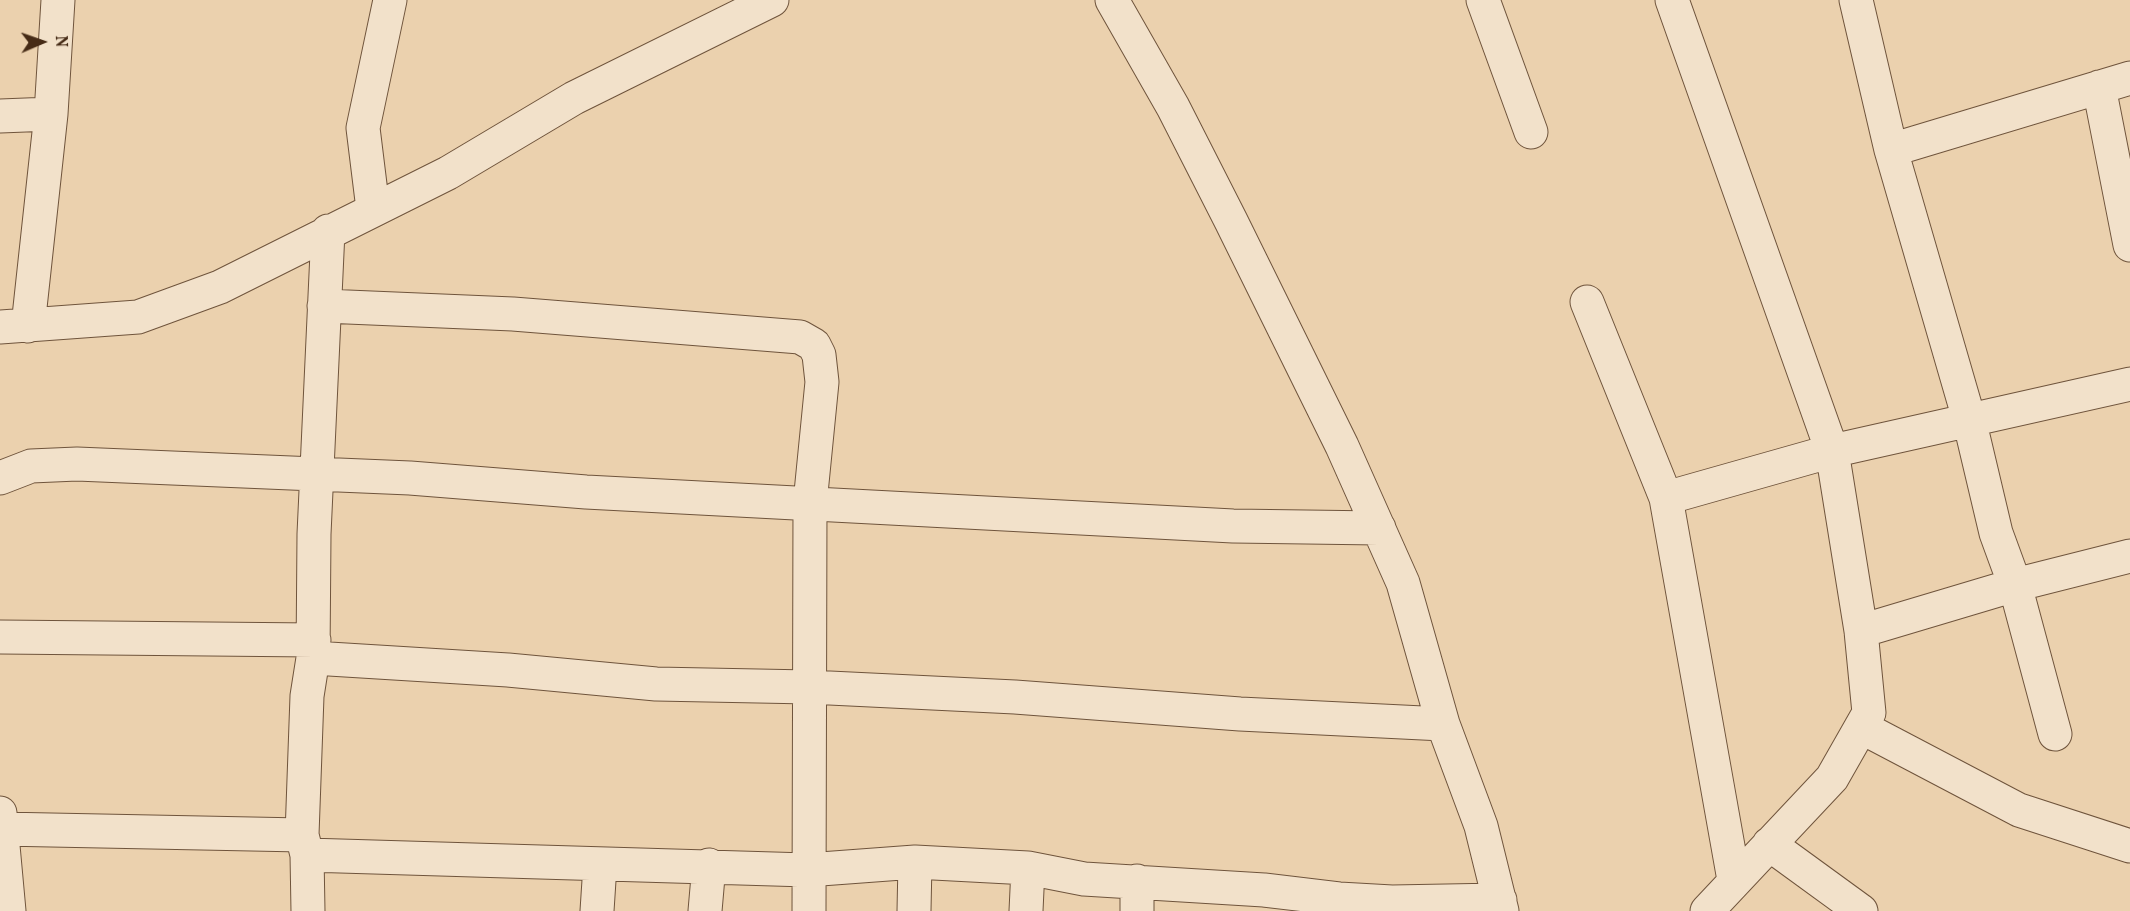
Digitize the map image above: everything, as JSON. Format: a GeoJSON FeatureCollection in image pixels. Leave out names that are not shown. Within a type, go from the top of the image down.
{"type":"FeatureCollection","features":[{"type":"Feature","properties":{"kind":"street"},"geometry":{"type":"LineString","coordinates":[[58,0],[51,114],[14,326],[138,316],[220,287],[448,173],[574,98],[772,0]]}},
{"type":"Feature","properties":{"kind":"street"},"geometry":{"type":"LineString","coordinates":[[374,209],[363,128],[390,0]]}},
{"type":"Feature","properties":{"kind":"street"},"geometry":{"type":"LineString","coordinates":[[6,907],[1,821],[305,845],[600,864],[709,865],[807,870],[915,862],[1028,868],[1084,879],[1137,896],[1391,906],[1501,906],[1481,826],[1443,724],[1403,583],[1337,435],[1231,221],[1173,107],[1112,0]]}},
{"type":"Feature","properties":{"kind":"street"},"geometry":{"type":"LineString","coordinates":[[1483,0],[1532,132]]}},
{"type":"Feature","properties":{"kind":"street"},"geometry":{"type":"LineString","coordinates":[[1672,0],[1832,451],[1861,631],[1869,713],[1832,778],[1707,911]]}},
{"type":"Feature","properties":{"kind":"street"},"geometry":{"type":"LineString","coordinates":[[1856,0],[1891,150],[1970,419],[1996,533],[2015,585],[2055,734]]}},
{"type":"Feature","properties":{"kind":"street"},"geometry":{"type":"LineString","coordinates":[[1891,150],[2130,78]]}},
{"type":"Feature","properties":{"kind":"street"},"geometry":{"type":"LineString","coordinates":[[2099,87],[2130,245]]}},
{"type":"Feature","properties":{"kind":"street"},"geometry":{"type":"LineString","coordinates":[[0,116],[51,114]]}},
{"type":"Feature","properties":{"kind":"street"},"geometry":{"type":"LineString","coordinates":[[308,911],[305,845],[307,696],[313,649],[314,534],[328,231]]}},
{"type":"Feature","properties":{"kind":"street"},"geometry":{"type":"LineString","coordinates":[[1587,302],[1666,498],[1734,880]]}},
{"type":"Feature","properties":{"kind":"street"},"geometry":{"type":"LineString","coordinates":[[324,306],[513,314],[800,337],[814,345],[819,355],[822,382],[810,503],[807,870],[809,911]]}},
{"type":"Feature","properties":{"kind":"street"},"geometry":{"type":"LineString","coordinates":[[1666,498],[1832,451],[2130,384]]}},
{"type":"Feature","properties":{"kind":"street"},"geometry":{"type":"LineString","coordinates":[[0,478],[31,466],[77,464],[410,478],[586,492],[1233,526],[1379,528]]}},
{"type":"Feature","properties":{"kind":"street"},"geometry":{"type":"LineString","coordinates":[[1861,631],[2015,585],[2130,556]]}},
{"type":"Feature","properties":{"kind":"street"},"geometry":{"type":"LineString","coordinates":[[0,638],[313,649],[656,684],[809,687],[1015,697],[1240,714],[1443,724]]}},
{"type":"Feature","properties":{"kind":"street"},"geometry":{"type":"LineString","coordinates":[[1861,727],[2019,810],[2130,846]]}},
{"type":"Feature","properties":{"kind":"street"},"geometry":{"type":"LineString","coordinates":[[1769,844],[1861,911]]}},
{"type":"Feature","properties":{"kind":"street"},"geometry":{"type":"LineString","coordinates":[[914,911],[915,862]]}},
{"type":"Feature","properties":{"kind":"street"},"geometry":{"type":"LineString","coordinates":[[597,911],[600,864]]}},
{"type":"Feature","properties":{"kind":"street"},"geometry":{"type":"LineString","coordinates":[[705,911],[709,865]]}},
{"type":"Feature","properties":{"kind":"street"},"geometry":{"type":"LineString","coordinates":[[1026,911],[1028,868]]}}]}
